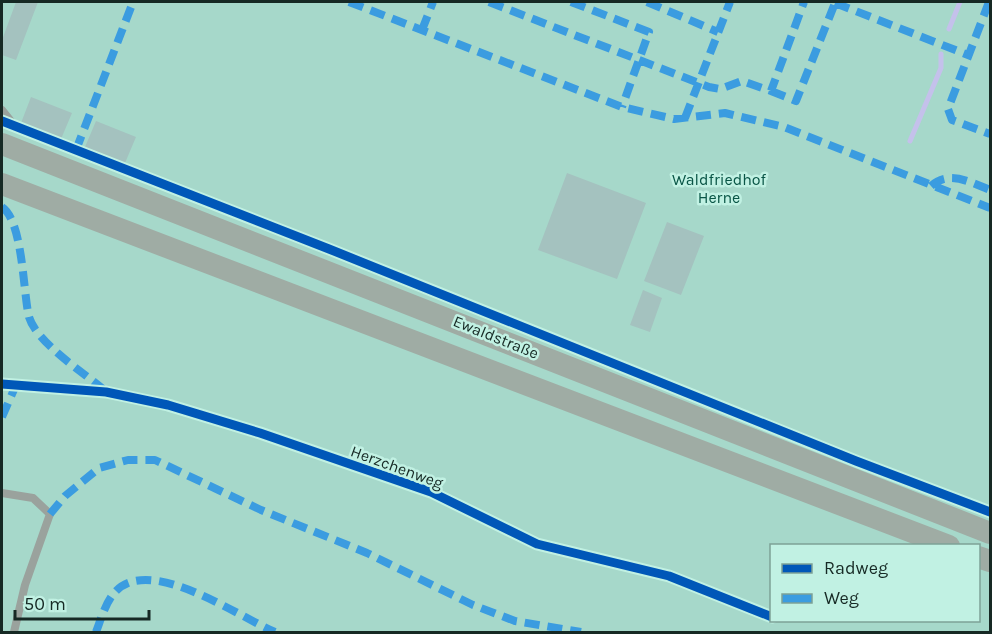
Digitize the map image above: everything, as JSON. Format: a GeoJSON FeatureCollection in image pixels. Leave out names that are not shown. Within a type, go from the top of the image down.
{"type":"FeatureCollection","features":[{"type":"Feature","properties":{"kind":"main road","name":"Ewaldstraße"},"geometry":{"type":"LineString","coordinates":[[2,144],[990,533]]}},
{"type":"Feature","properties":{"kind":"main road","name":"Ewaldstraße"},"geometry":{"type":"LineString","coordinates":[[2,184],[944,544]]}},
{"type":"Feature","properties":{"kind":"lane"},"geometry":{"type":"LineString","coordinates":[[2,110],[14,125],[141,176]]}},
{"type":"Feature","properties":{"kind":"lane"},"geometry":{"type":"LineString","coordinates":[[2,493],[33,498],[50,514],[25,585],[14,633]]}},
{"type":"Feature","properties":{"kind":"green space","name":"Waldfriedhof Herne"},"geometry":{"type":"Polygon","coordinates":[[[2,2],[990,2],[990,632],[2,632],[2,2]]]}},
{"type":"Feature","properties":{"kind":"building"},"geometry":{"type":"Polygon","coordinates":[[[16,2],[38,2],[16,60],[2,55],[2,40],[16,2]]]}},
{"type":"Feature","properties":{"kind":"building"},"geometry":{"type":"Polygon","coordinates":[[[31,97],[72,113],[61,139],[21,123],[31,97]]]}},
{"type":"Feature","properties":{"kind":"building"},"geometry":{"type":"Polygon","coordinates":[[[96,121],[136,137],[125,163],[85,147],[96,121]]]}},
{"type":"Feature","properties":{"kind":"building"},"geometry":{"type":"Polygon","coordinates":[[[567,173],[646,203],[617,279],[538,250],[567,173]]]}},
{"type":"Feature","properties":{"kind":"building"},"geometry":{"type":"Polygon","coordinates":[[[667,222],[704,236],[681,295],[644,281],[667,222]]]}},
{"type":"Feature","properties":{"kind":"building"},"geometry":{"type":"Polygon","coordinates":[[[643,290],[662,298],[650,332],[630,325],[643,290]]]}},
{"type":"Feature","properties":{"kind":"waterway"},"geometry":{"type":"LineString","coordinates":[[949,29],[960,2]]}},
{"type":"Feature","properties":{"kind":"waterway"},"geometry":{"type":"LineString","coordinates":[[910,141],[941,68],[941,54]]}},
{"type":"Feature","properties":{"kind":"marked path"},"geometry":{"type":"LineString","coordinates":[[76,150],[133,2]]}},
{"type":"Feature","properties":{"kind":"marked path"},"geometry":{"type":"LineString","coordinates":[[349,2],[622,107],[674,119],[725,113],[784,127],[990,208]]}},
{"type":"Feature","properties":{"kind":"marked path"},"geometry":{"type":"LineString","coordinates":[[422,30],[433,2]]}},
{"type":"Feature","properties":{"kind":"marked path"},"geometry":{"type":"LineString","coordinates":[[489,2],[709,87],[720,89],[742,81],[771,91],[804,2]]}},
{"type":"Feature","properties":{"kind":"marked path"},"geometry":{"type":"LineString","coordinates":[[571,2],[649,32],[622,107]]}},
{"type":"Feature","properties":{"kind":"marked path"},"geometry":{"type":"LineString","coordinates":[[647,2],[718,32]]}},
{"type":"Feature","properties":{"kind":"marked path"},"geometry":{"type":"LineString","coordinates":[[685,118],[730,2]]}},
{"type":"Feature","properties":{"kind":"marked path"},"geometry":{"type":"LineString","coordinates":[[771,91],[796,101],[835,3],[832,2]]}},
{"type":"Feature","properties":{"kind":"marked path"},"geometry":{"type":"LineString","coordinates":[[989,2],[948,109],[952,120],[990,134]]}},
{"type":"Feature","properties":{"kind":"marked path"},"geometry":{"type":"LineString","coordinates":[[835,3],[968,55]]}},
{"type":"Feature","properties":{"kind":"marked path"},"geometry":{"type":"LineString","coordinates":[[931,186],[938,181],[952,178],[990,190]]}},
{"type":"Feature","properties":{"kind":"marked path"},"geometry":{"type":"LineString","coordinates":[[2,207],[9,215],[18,241],[29,317],[34,327],[51,347],[104,390]]}},
{"type":"Feature","properties":{"kind":"marked path"},"geometry":{"type":"LineString","coordinates":[[2,417],[16,385]]}},
{"type":"Feature","properties":{"kind":"marked path"},"geometry":{"type":"LineString","coordinates":[[50,514],[65,496],[99,468],[128,460],[155,460],[261,510],[367,553],[473,605],[515,621],[581,632]]}},
{"type":"Feature","properties":{"kind":"marked path"},"geometry":{"type":"LineString","coordinates":[[96,632],[107,605],[116,591],[131,582],[151,580],[195,592],[275,632]]}},
{"type":"Feature","properties":{"kind":"cycle path"},"geometry":{"type":"LineString","coordinates":[[2,121],[329,249],[856,461],[990,512]]}},
{"type":"Feature","properties":{"kind":"cycle path","name":"Herzchenweg"},"geometry":{"type":"LineString","coordinates":[[2,384],[106,392],[168,405],[260,433],[431,492],[537,544],[669,576],[770,616]]}}]}
